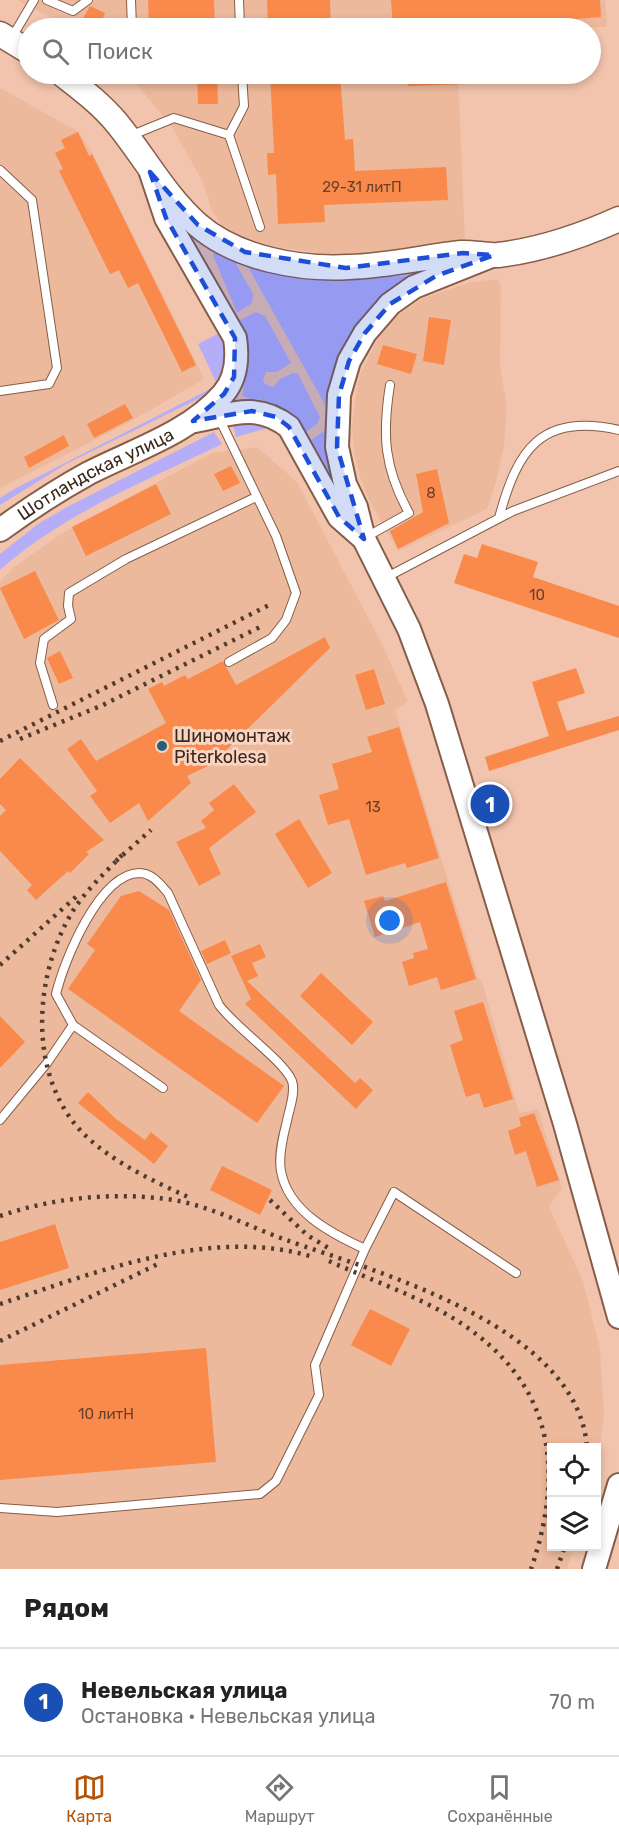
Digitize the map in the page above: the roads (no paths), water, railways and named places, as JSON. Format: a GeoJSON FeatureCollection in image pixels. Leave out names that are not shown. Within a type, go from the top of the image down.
{"type":"FeatureCollection","features":[{"type":"Feature","properties":{"kind":"main road"},"geometry":{"type":"LineString","coordinates":[[75,84],[91,96],[128,137],[150,172],[198,225],[222,242],[269,258],[346,268],[463,253],[494,255],[542,249],[619,219]]}},
{"type":"Feature","properties":{"kind":"street"},"geometry":{"type":"LineString","coordinates":[[150,172],[166,218],[235,338],[237,357],[234,376],[224,394],[193,421]]}},
{"type":"Feature","properties":{"kind":"street"},"geometry":{"type":"LineString","coordinates":[[494,255],[436,276],[390,304],[365,333],[349,361],[339,394],[337,447],[345,484],[356,507],[364,539],[409,629],[437,704],[566,1124],[619,1317]]}},
{"type":"Feature","properties":{"kind":"street"},"geometry":{"type":"LineString","coordinates":[[193,421],[237,412],[263,412],[276,417],[289,427],[339,517],[364,539]]}},
{"type":"Feature","properties":{"kind":"street","name":"Шотландская улица"},"geometry":{"type":"LineString","coordinates":[[0,530],[42,500],[193,421]]}},
{"type":"Feature","properties":{"kind":"street"},"geometry":{"type":"LineString","coordinates":[[594,1569],[619,1485]]}},
{"type":"Feature","properties":{"kind":"lane"},"geometry":{"type":"LineString","coordinates":[[25,18],[34,0]]}},
{"type":"Feature","properties":{"kind":"lane"},"geometry":{"type":"LineString","coordinates":[[47,0],[73,12],[88,0]]}},
{"type":"Feature","properties":{"kind":"lane"},"geometry":{"type":"LineString","coordinates":[[131,0],[132,18]]}},
{"type":"Feature","properties":{"kind":"lane"},"geometry":{"type":"LineString","coordinates":[[239,0],[240,18]]}},
{"type":"Feature","properties":{"kind":"lane"},"geometry":{"type":"LineString","coordinates":[[243,84],[244,106],[229,135],[260,227]]}},
{"type":"Feature","properties":{"kind":"lane"},"geometry":{"type":"LineString","coordinates":[[128,137],[174,118],[229,135]]}},
{"type":"Feature","properties":{"kind":"lane"},"geometry":{"type":"LineString","coordinates":[[0,170],[32,200],[57,368],[49,384],[0,391]]}},
{"type":"Feature","properties":{"kind":"lane"},"geometry":{"type":"LineString","coordinates":[[364,539],[409,513],[396,489],[385,447],[385,420],[390,385]]}},
{"type":"Feature","properties":{"kind":"lane"},"geometry":{"type":"LineString","coordinates":[[218,417],[289,567],[296,593],[286,620],[272,638],[229,662]]}},
{"type":"Feature","properties":{"kind":"lane"},"geometry":{"type":"LineString","coordinates":[[500,518],[509,481],[531,443],[560,428],[600,426],[619,430]]}},
{"type":"Feature","properties":{"kind":"lane"},"geometry":{"type":"LineString","coordinates":[[384,579],[500,518],[619,471]]}},
{"type":"Feature","properties":{"kind":"lane"},"geometry":{"type":"LineString","coordinates":[[53,705],[40,663],[44,639],[71,619],[68,606],[69,593],[126,559],[256,497]]}},
{"type":"Feature","properties":{"kind":"lane"},"geometry":{"type":"LineString","coordinates":[[163,1088],[73,1025],[56,994],[63,964],[77,933],[103,898],[121,879],[139,873],[155,878],[168,893],[219,1005],[230,1020],[284,1069],[292,1081],[293,1090],[283,1139],[280,1169],[287,1194],[302,1210],[345,1240],[365,1249]]}},
{"type":"Feature","properties":{"kind":"lane"},"geometry":{"type":"LineString","coordinates":[[0,1120],[73,1025]]}},
{"type":"Feature","properties":{"kind":"lane"},"geometry":{"type":"LineString","coordinates":[[0,1508],[57,1512],[260,1494],[276,1481],[318,1395],[315,1365],[365,1249],[394,1192],[516,1273]]}},
{"type":"Feature","properties":{"kind":"railway"},"geometry":{"type":"LineString","coordinates":[[0,741],[273,603]]}},
{"type":"Feature","properties":{"kind":"railway"},"geometry":{"type":"LineString","coordinates":[[20,739],[103,705],[262,626]]}},
{"type":"Feature","properties":{"kind":"railway"},"geometry":{"type":"LineString","coordinates":[[116,861],[151,830]]}},
{"type":"Feature","properties":{"kind":"railway"},"geometry":{"type":"LineString","coordinates":[[122,855],[82,898],[59,939],[49,966],[44,995],[42,1024],[45,1053],[51,1081],[63,1107],[80,1130],[103,1151],[117,1160],[188,1197]]}},
{"type":"Feature","properties":{"kind":"railway"},"geometry":{"type":"LineString","coordinates":[[0,965],[78,895]]}},
{"type":"Feature","properties":{"kind":"railway"},"geometry":{"type":"LineString","coordinates":[[0,1216],[40,1205],[82,1198],[124,1196],[166,1199],[212,1210],[286,1240],[372,1269],[469,1311],[513,1338],[550,1369],[576,1406],[586,1443]]}},
{"type":"Feature","properties":{"kind":"railway"},"geometry":{"type":"LineString","coordinates":[[270,1200],[307,1235],[330,1249]]}},
{"type":"Feature","properties":{"kind":"railway"},"geometry":{"type":"LineString","coordinates":[[0,1304],[115,1267],[195,1250],[235,1247],[275,1249],[313,1257]]}},
{"type":"Feature","properties":{"kind":"railway"},"geometry":{"type":"LineString","coordinates":[[329,1261],[405,1293],[460,1322],[503,1358],[523,1384],[537,1412],[546,1441],[549,1471],[547,1503],[541,1536],[531,1569]]}},
{"type":"Feature","properties":{"kind":"railway"},"geometry":{"type":"LineString","coordinates":[[0,1341],[160,1263]]}},
{"type":"Feature","properties":{"kind":"railway"},"geometry":{"type":"LineString","coordinates":[[557,1569],[563,1551]]}},
{"type":"Feature","properties":{"kind":"place","name":"Шиномонтаж Piterkolesa"},"geometry":{"type":"Point","coordinates":[162,746]}},
{"type":"Feature","properties":{"kind":"place","name":"Невельская улица"},"geometry":{"type":"Point","coordinates":[490,804]}}]}
